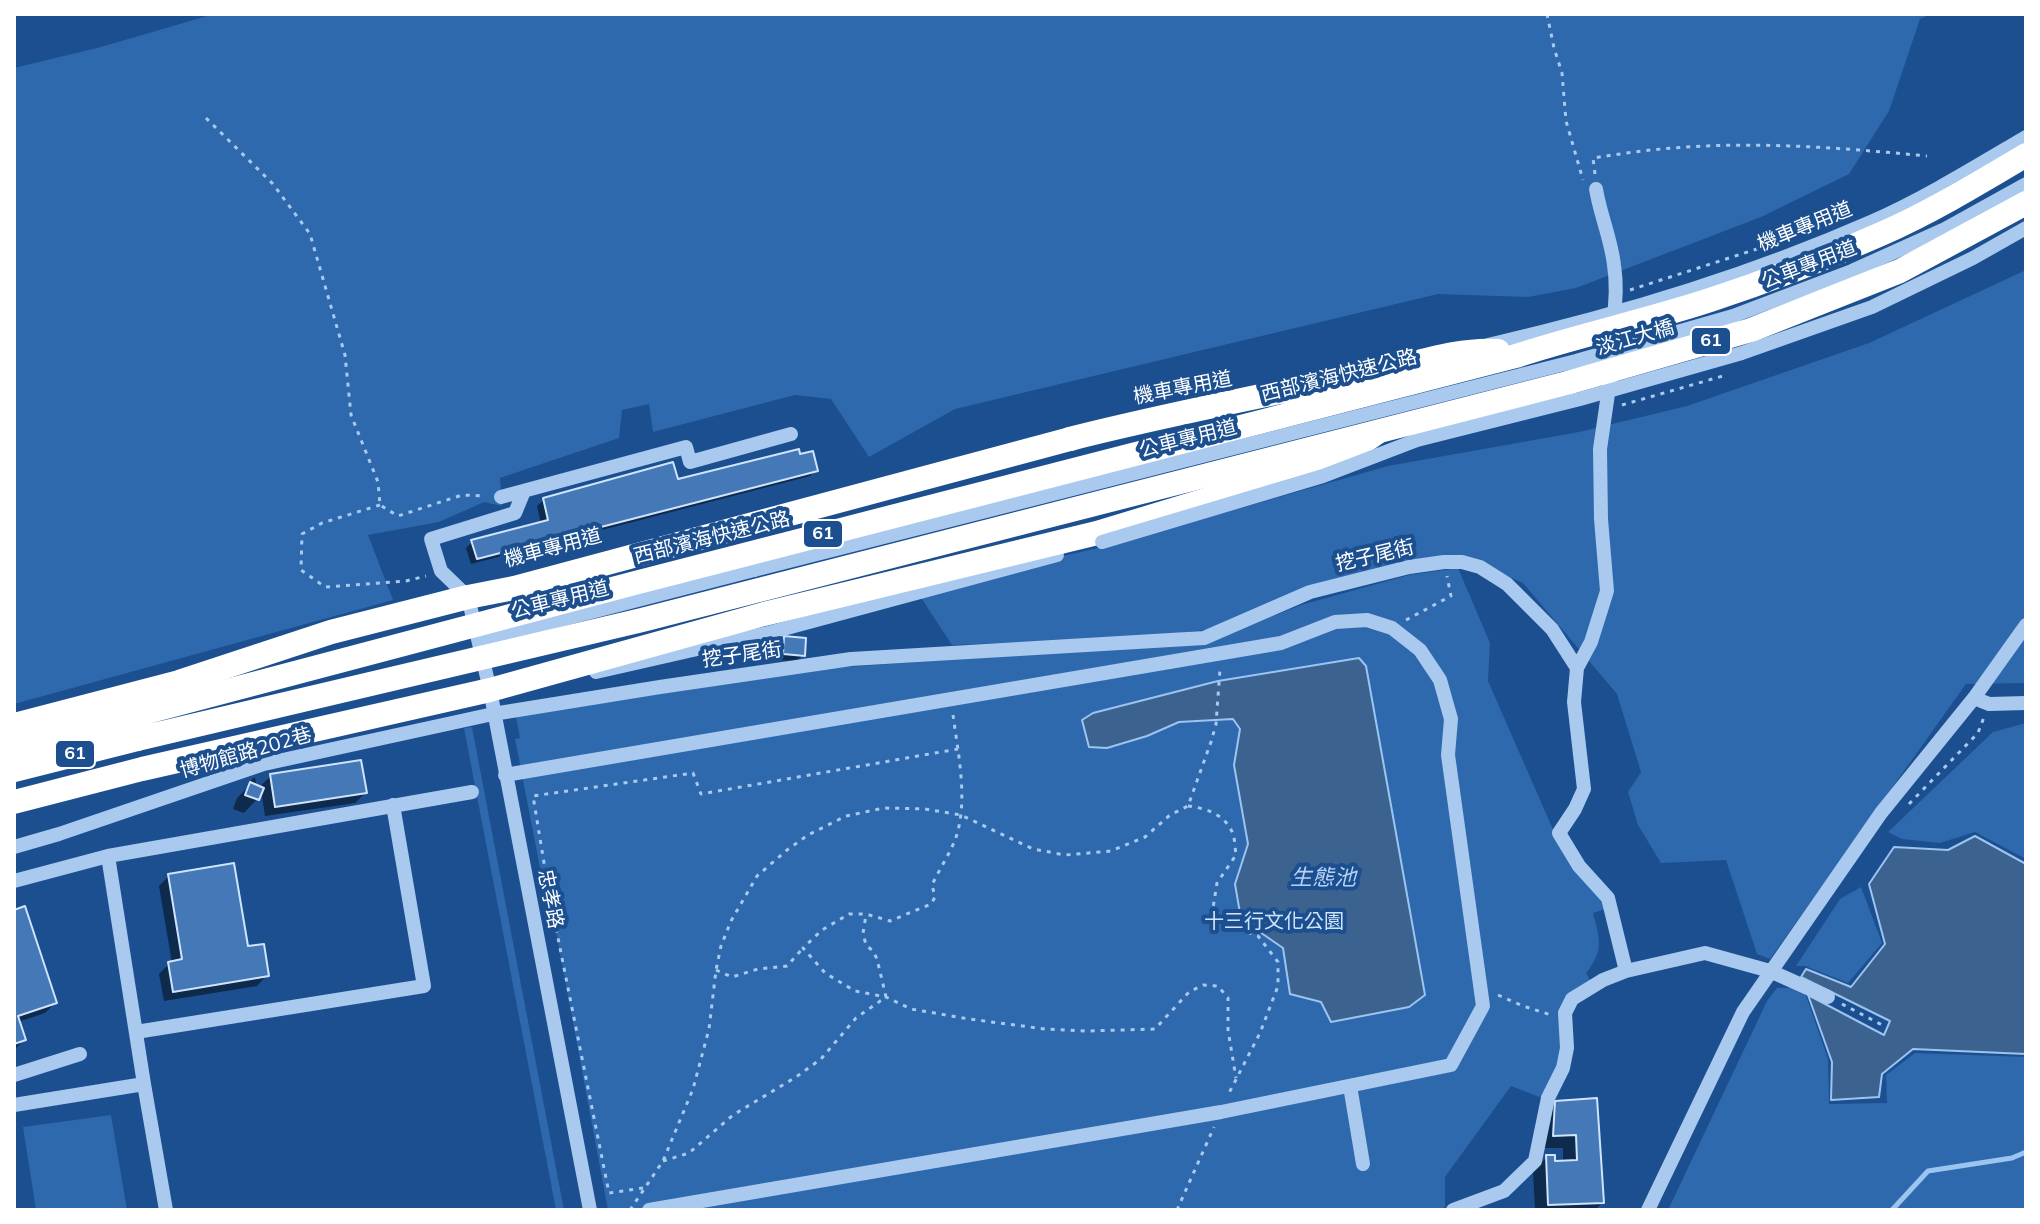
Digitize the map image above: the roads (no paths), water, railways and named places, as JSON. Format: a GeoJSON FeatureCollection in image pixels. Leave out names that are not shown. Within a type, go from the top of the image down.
{"type":"FeatureCollection","features":[{"type":"Feature","properties":{"kind":"highway","name":"淡江大橋"},"geometry":{"type":"LineString","coordinates":[[1516,356],[1708,301],[1792,271],[1883,233],[1953,198],[2026,155]]}},
{"type":"Feature","properties":{"kind":"highway","name":"淡江大橋"},"geometry":{"type":"LineString","coordinates":[[1378,431],[1567,383],[1751,330],[1900,271],[2026,203]]}},
{"type":"Feature","properties":{"kind":"highway"},"geometry":{"type":"LineString","coordinates":[[14,725],[179,682],[331,632],[514,588],[738,522],[1166,415],[1467,351],[1503,351],[1516,356]]}},
{"type":"Feature","properties":{"kind":"highway","name":"西部濱海快速公路"},"geometry":{"type":"LineString","coordinates":[[14,747],[1516,356]]}},
{"type":"Feature","properties":{"kind":"highway"},"geometry":{"type":"LineString","coordinates":[[14,802],[142,769],[768,623],[1326,468],[1378,431]]}},
{"type":"Feature","properties":{"kind":"highway","name":"61"},"geometry":{"type":"LineString","coordinates":[[14,770],[642,620],[1378,431]]}},
{"type":"Feature","properties":{"kind":"street","name":"機車專用道"},"geometry":{"type":"LineString","coordinates":[[738,522],[1072,429],[1396,366],[1572,326],[1786,258],[1873,221],[1949,183],[2026,137]]}},
{"type":"Feature","properties":{"kind":"street","name":"公車專用道"},"geometry":{"type":"LineString","coordinates":[[479,641],[1576,361],[1733,316],[1852,271],[1917,242],[2026,184]]}},
{"type":"Feature","properties":{"kind":"street"},"geometry":{"type":"LineString","coordinates":[[1596,189],[1614,262],[1616,294],[1612,363],[1600,449],[1601,519],[1607,591],[1591,642],[1577,668],[1574,702],[1584,789],[1559,833],[1579,866],[1608,898],[1626,971]]}},
{"type":"Feature","properties":{"kind":"street"},"geometry":{"type":"LineString","coordinates":[[768,623],[1102,542],[1323,476],[1417,440],[1580,399],[1742,353],[1872,307],[1973,258],[2026,228]]}},
{"type":"Feature","properties":{"kind":"street"},"geometry":{"type":"LineString","coordinates":[[501,497],[686,447],[690,462],[791,434]]}},
{"type":"Feature","properties":{"kind":"street"},"geometry":{"type":"LineString","coordinates":[[468,597],[441,571],[431,539],[515,513],[524,491]]}},
{"type":"Feature","properties":{"kind":"street","name":"挖子尾街"},"geometry":{"type":"LineString","coordinates":[[493,714],[851,659],[1204,638],[1310,592],[1398,569],[1444,562],[1462,562],[1480,567],[1507,584],[1552,629],[1577,668]]}},
{"type":"Feature","properties":{"kind":"street","name":"忠孝路"},"geometry":{"type":"LineString","coordinates":[[468,597],[490,690],[590,1210]]}},
{"type":"Feature","properties":{"kind":"street"},"geometry":{"type":"LineString","coordinates":[[505,775],[1281,643],[1335,622],[1367,620],[1392,628],[1420,650],[1440,680],[1451,719],[1448,755],[1483,1006],[1451,1065],[1221,1112],[649,1210]]}},
{"type":"Feature","properties":{"kind":"street"},"geometry":{"type":"LineString","coordinates":[[1648,1210],[1743,1012],[1881,813],[1974,698],[2026,625]]}},
{"type":"Feature","properties":{"kind":"street"},"geometry":{"type":"LineString","coordinates":[[1974,698],[1989,704],[2026,703]]}},
{"type":"Feature","properties":{"kind":"street","name":"博物館路202巷"},"geometry":{"type":"LineString","coordinates":[[14,847],[264,764],[493,714]]}},
{"type":"Feature","properties":{"kind":"street"},"geometry":{"type":"LineString","coordinates":[[14,881],[108,856],[472,792]]}},
{"type":"Feature","properties":{"kind":"street"},"geometry":{"type":"LineString","coordinates":[[136,1032],[424,986],[393,805]]}},
{"type":"Feature","properties":{"kind":"street"},"geometry":{"type":"LineString","coordinates":[[108,856],[166,1210]]}},
{"type":"Feature","properties":{"kind":"street"},"geometry":{"type":"LineString","coordinates":[[1453,1210],[1504,1191],[1535,1161],[1548,1098],[1563,1068],[1567,1048],[1567,1010],[1572,999],[1603,980],[1626,971],[1705,953],[1770,971],[1828,997]]}},
{"type":"Feature","properties":{"kind":"street"},"geometry":{"type":"LineString","coordinates":[[14,1075],[80,1054]]}},
{"type":"Feature","properties":{"kind":"street"},"geometry":{"type":"LineString","coordinates":[[14,1105],[144,1084]]}},
{"type":"Feature","properties":{"kind":"street"},"geometry":{"type":"LineString","coordinates":[[1350,1086],[1363,1164]]}},
{"type":"Feature","properties":{"kind":"water","name":"生態池"},"geometry":{"type":"Polygon","coordinates":[[[1359,658],[1366,666],[1425,995],[1409,1007],[1331,1022],[1321,1002],[1290,994],[1283,948],[1241,919],[1235,884],[1248,844],[1234,765],[1240,729],[1233,719],[1179,722],[1107,748],[1089,747],[1082,720],[1093,713],[1218,681],[1359,658]]]}},
{"type":"Feature","properties":{"kind":"water"},"geometry":{"type":"Polygon","coordinates":[[[1975,836],[2026,864],[2026,1054],[1913,1049],[1882,1074],[1879,1097],[1831,1100],[1832,1062],[1808,995],[1884,1035],[1890,1021],[1801,977],[1806,969],[1851,987],[1885,944],[1869,884],[1894,847],[1948,850],[1975,836]]]}},
{"type":"Feature","properties":{"kind":"waterway"},"geometry":{"type":"LineString","coordinates":[[1892,1210],[1928,1171],[2012,1158],[2026,1152]]}},
{"type":"Feature","properties":{"kind":"park label","name":"十三行文化公園"},"geometry":{"type":"Point","coordinates":[1274,922]}}]}
